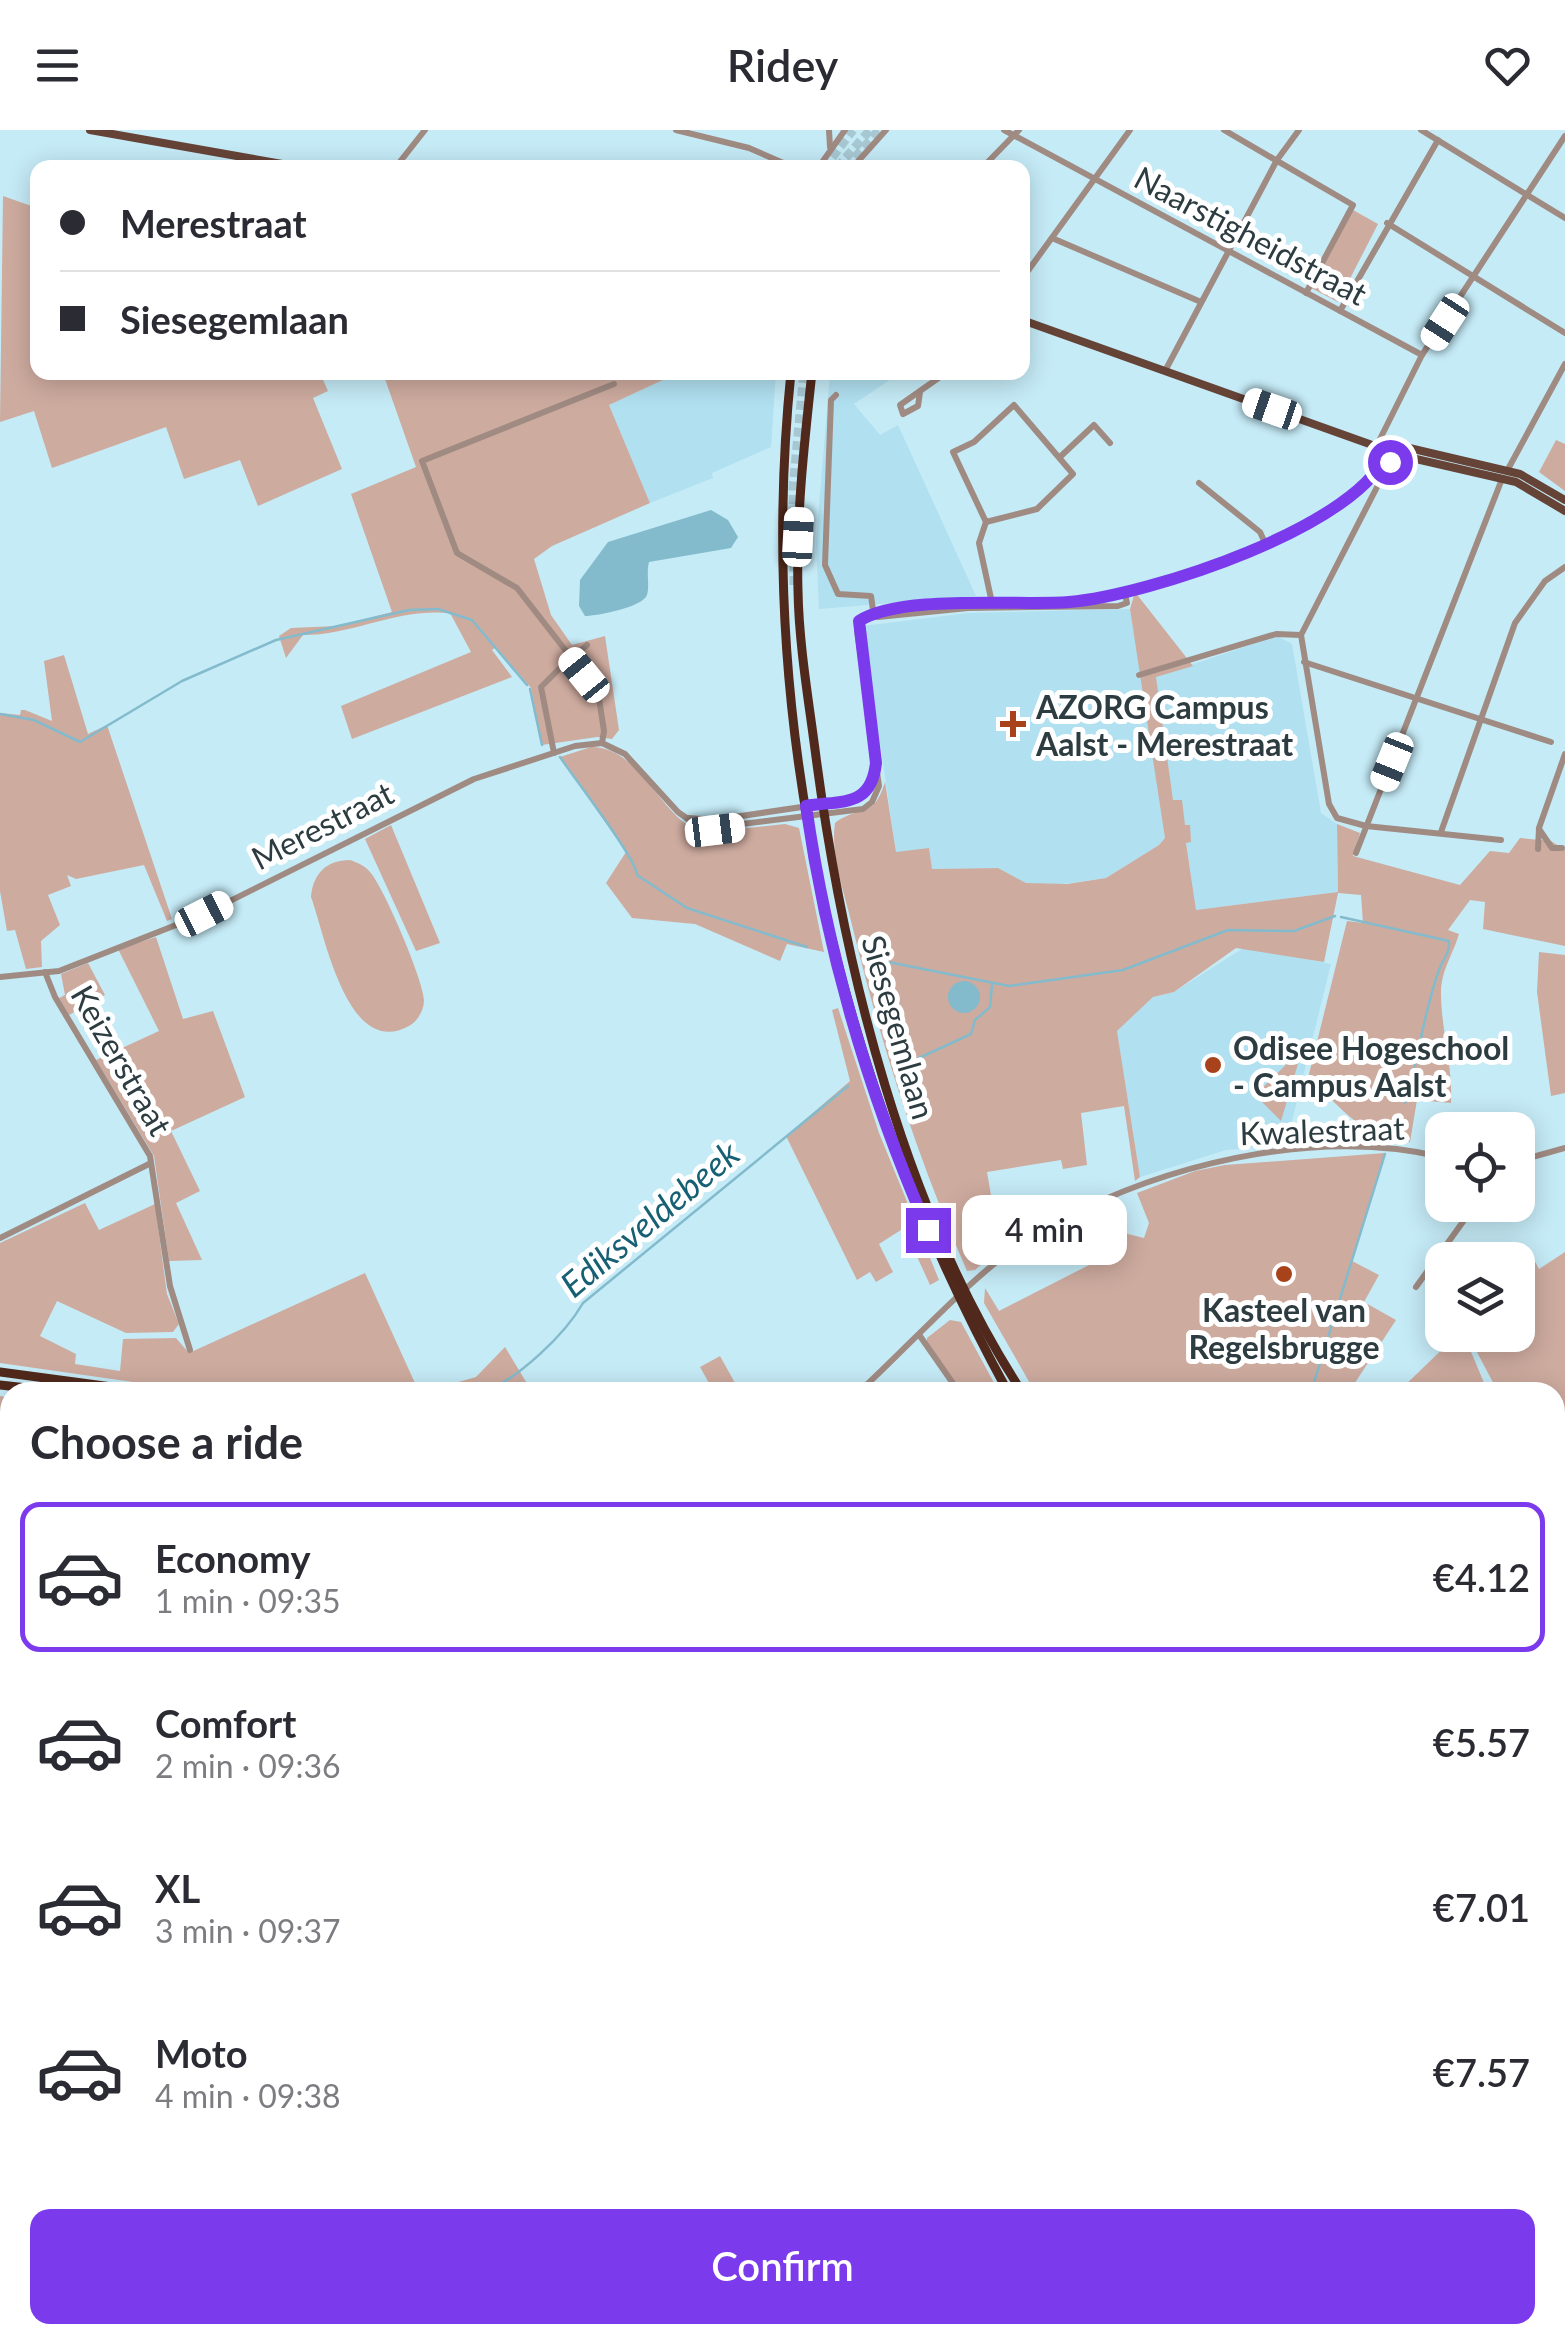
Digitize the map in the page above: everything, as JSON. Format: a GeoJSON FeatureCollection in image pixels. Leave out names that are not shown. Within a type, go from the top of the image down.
{"type":"FeatureCollection","features":[{"type":"Feature","properties":{"kind":"highway","name":"Siesegemlaan"},"geometry":{"type":"LineString","coordinates":[[791,380],[785,492],[789,646],[807,818],[836,956],[864,1060],[902,1171],[958,1299],[1002,1382]]}},
{"type":"Feature","properties":{"kind":"highway","name":"Siesegemlaan"},"geometry":{"type":"LineString","coordinates":[[811,380],[798,537],[803,652],[835,884],[876,1058],[916,1171],[967,1290],[1016,1382]]}},
{"type":"Feature","properties":{"kind":"highway"},"geometry":{"type":"LineString","coordinates":[[0,1372],[74,1382]]}},
{"type":"Feature","properties":{"kind":"main road"},"geometry":{"type":"LineString","coordinates":[[90,130],[260,160]]}},
{"type":"Feature","properties":{"kind":"main road"},"geometry":{"type":"LineString","coordinates":[[1030,323],[1392,449],[1402,456],[1535,480],[1565,500]]}},
{"type":"Feature","properties":{"kind":"main road"},"geometry":{"type":"LineString","coordinates":[[1505,475],[1565,511]]}},
{"type":"Feature","properties":{"kind":"street"},"geometry":{"type":"LineString","coordinates":[[401,160],[424,130]]}},
{"type":"Feature","properties":{"kind":"street"},"geometry":{"type":"LineString","coordinates":[[676,130],[749,148],[777,160]]}},
{"type":"Feature","properties":{"kind":"street"},"geometry":{"type":"LineString","coordinates":[[829,130],[830,147]]}},
{"type":"Feature","properties":{"kind":"street"},"geometry":{"type":"LineString","coordinates":[[823,160],[845,130]]}},
{"type":"Feature","properties":{"kind":"street"},"geometry":{"type":"LineString","coordinates":[[859,160],[886,130]]}},
{"type":"Feature","properties":{"kind":"street","name":"Naarstigheidstraat"},"geometry":{"type":"LineString","coordinates":[[1004,130],[1016,133],[1422,355]]}},
{"type":"Feature","properties":{"kind":"street"},"geometry":{"type":"LineString","coordinates":[[1224,130],[1354,205],[1306,293]]}},
{"type":"Feature","properties":{"kind":"street"},"geometry":{"type":"LineString","coordinates":[[1165,371],[1277,160],[1299,130]]}},
{"type":"Feature","properties":{"kind":"street"},"geometry":{"type":"LineString","coordinates":[[1421,130],[1565,218]]}},
{"type":"Feature","properties":{"kind":"street"},"geometry":{"type":"LineString","coordinates":[[1030,269],[1124,132]]}},
{"type":"Feature","properties":{"kind":"street"},"geometry":{"type":"LineString","coordinates":[[990,160],[1016,133]]}},
{"type":"Feature","properties":{"kind":"street"},"geometry":{"type":"LineString","coordinates":[[1377,445],[1422,355],[1565,136]]}},
{"type":"Feature","properties":{"kind":"street"},"geometry":{"type":"LineString","coordinates":[[1340,311],[1438,140]]}},
{"type":"Feature","properties":{"kind":"street"},"geometry":{"type":"LineString","coordinates":[[1387,223],[1565,333]]}},
{"type":"Feature","properties":{"kind":"street"},"geometry":{"type":"LineString","coordinates":[[1052,238],[1201,302]]}},
{"type":"Feature","properties":{"kind":"street"},"geometry":{"type":"LineString","coordinates":[[1356,853],[1505,475],[1565,364]]}},
{"type":"Feature","properties":{"kind":"street"},"geometry":{"type":"LineString","coordinates":[[920,392],[936,380]]}},
{"type":"Feature","properties":{"kind":"street"},"geometry":{"type":"LineString","coordinates":[[614,384],[422,461],[457,554],[463,561],[496,572],[517,588],[568,661],[598,692],[602,743],[625,754],[678,812],[693,825],[708,830],[824,816],[863,809],[872,802],[879,786],[857,630],[859,621],[871,616],[992,603],[1072,602],[1124,590],[1266,545],[1323,518],[1366,480],[1392,449]]}},
{"type":"Feature","properties":{"kind":"street"},"geometry":{"type":"LineString","coordinates":[[836,395],[831,400],[826,468],[825,565],[838,594],[871,596],[871,616]]}},
{"type":"Feature","properties":{"kind":"street"},"geometry":{"type":"LineString","coordinates":[[986,522],[1037,510],[1073,475],[1061,456],[1014,405],[974,442],[953,452],[986,522],[979,543],[992,603]]}},
{"type":"Feature","properties":{"kind":"street"},"geometry":{"type":"LineString","coordinates":[[1061,456],[1094,425],[1110,443]]}},
{"type":"Feature","properties":{"kind":"street"},"geometry":{"type":"LineString","coordinates":[[1392,449],[1378,488],[1301,635],[1331,811],[1337,818],[1366,826],[1500,840]]}},
{"type":"Feature","properties":{"kind":"street"},"geometry":{"type":"LineString","coordinates":[[1366,480],[1378,488]]}},
{"type":"Feature","properties":{"kind":"street"},"geometry":{"type":"LineString","coordinates":[[1199,483],[1260,532],[1266,545]]}},
{"type":"Feature","properties":{"kind":"street"},"geometry":{"type":"LineString","coordinates":[[1441,832],[1515,623],[1546,582],[1565,568]]}},
{"type":"Feature","properties":{"kind":"street"},"geometry":{"type":"LineString","coordinates":[[871,616],[968,608],[1118,606],[1127,603],[1124,590]]}},
{"type":"Feature","properties":{"kind":"street"},"geometry":{"type":"LineString","coordinates":[[1139,675],[1276,634],[1301,635]]}},
{"type":"Feature","properties":{"kind":"street"},"geometry":{"type":"LineString","coordinates":[[554,753],[541,688],[587,645]]}},
{"type":"Feature","properties":{"kind":"street"},"geometry":{"type":"LineString","coordinates":[[1304,662],[1552,742]]}},
{"type":"Feature","properties":{"kind":"street","name":"Merestraat"},"geometry":{"type":"LineString","coordinates":[[0,977],[59,971],[204,914],[474,778],[554,753],[602,743]]}},
{"type":"Feature","properties":{"kind":"street"},"geometry":{"type":"LineString","coordinates":[[1538,849],[1536,838],[1565,754]]}},
{"type":"Feature","properties":{"kind":"street"},"geometry":{"type":"LineString","coordinates":[[678,812],[698,821],[714,820],[864,795],[876,763]]}},
{"type":"Feature","properties":{"kind":"street"},"geometry":{"type":"LineString","coordinates":[[1539,828],[1557,848]]}},
{"type":"Feature","properties":{"kind":"street","name":"Keizerstraat"},"geometry":{"type":"LineString","coordinates":[[45,972],[55,997],[141,1138],[151,1163],[170,1286],[190,1350]]}},
{"type":"Feature","properties":{"kind":"street","name":"Kwalestraat"},"geometry":{"type":"LineString","coordinates":[[870,1382],[1030,1235],[1100,1201],[1198,1164],[1252,1154],[1381,1147],[1425,1154]]}},
{"type":"Feature","properties":{"kind":"street"},"geometry":{"type":"LineString","coordinates":[[1535,1155],[1565,1148]]}},
{"type":"Feature","properties":{"kind":"street"},"geometry":{"type":"LineString","coordinates":[[0,1238],[151,1163]]}},
{"type":"Feature","properties":{"kind":"street"},"geometry":{"type":"LineString","coordinates":[[1416,1287],[1463,1222]]}},
{"type":"Feature","properties":{"kind":"street"},"geometry":{"type":"LineString","coordinates":[[920,1335],[952,1382]]}},
{"type":"Feature","properties":{"kind":"street"},"geometry":{"type":"LineString","coordinates":[[0,1525],[0,1533]]}},
{"type":"Feature","properties":{"kind":"shaded area"},"geometry":{"type":"Polygon","coordinates":[[[3,196],[30,206],[30,380],[323,380],[328,391],[313,398],[342,469],[258,506],[240,460],[184,479],[166,427],[52,468],[34,411],[0,422],[3,196]]]}},
{"type":"Feature","properties":{"kind":"shaded area"},"geometry":{"type":"Polygon","coordinates":[[[1353,210],[1378,224],[1338,302],[1311,288],[1353,210]]]}},
{"type":"Feature","properties":{"kind":"shaded area"},"geometry":{"type":"Polygon","coordinates":[[[385,380],[663,380],[609,405],[650,503],[552,546],[534,559],[551,615],[572,645],[605,636],[619,730],[612,739],[597,737],[542,745],[531,688],[496,647],[492,650],[512,677],[352,739],[341,706],[471,652],[450,613],[411,614],[340,631],[303,635],[286,658],[279,636],[291,628],[337,626],[392,612],[351,494],[416,467],[385,380]]]}},
{"type":"Feature","properties":{"kind":"shaded area"},"geometry":{"type":"Polygon","coordinates":[[[663,380],[776,380],[771,447],[712,473],[713,478],[650,503],[609,405],[663,380]]]}},
{"type":"Feature","properties":{"kind":"shaded area"},"geometry":{"type":"Polygon","coordinates":[[[829,380],[890,380],[854,404],[880,435],[898,425],[976,596],[819,609],[816,543],[829,380]]]}},
{"type":"Feature","properties":{"kind":"shaded area"},"geometry":{"type":"Polygon","coordinates":[[[1556,440],[1565,444],[1565,491],[1539,472],[1556,440]]]}},
{"type":"Feature","properties":{"kind":"shaded area"},"geometry":{"type":"Polygon","coordinates":[[[711,510],[728,520],[738,537],[731,548],[649,562],[644,599],[619,610],[585,616],[579,606],[580,580],[608,542],[711,510]]]}},
{"type":"Feature","properties":{"kind":"shaded area"},"geometry":{"type":"Polygon","coordinates":[[[1135,592],[1193,666],[1156,677],[1173,800],[1182,800],[1185,825],[1190,825],[1191,842],[1186,843],[1196,910],[1338,892],[1337,824],[1360,833],[1353,856],[1460,885],[1490,851],[1509,853],[1520,838],[1551,841],[1565,850],[1565,946],[1483,929],[1485,902],[1470,900],[1448,930],[1459,934],[1442,985],[1451,1103],[1417,1100],[1410,1142],[1394,1141],[1367,1130],[1308,1078],[1347,921],[1363,923],[1361,895],[1338,893],[1324,962],[1236,948],[1174,992],[1153,997],[1117,1031],[1140,1177],[1135,1181],[1124,1106],[1081,1113],[1087,1165],[1063,1169],[1061,1160],[987,1172],[1000,1248],[975,1270],[967,1271],[917,1145],[876,1017],[839,876],[835,823],[870,807],[885,782],[896,852],[929,848],[932,869],[998,868],[1026,883],[1067,884],[1106,878],[1159,845],[1165,838],[1130,609],[1135,592]]]}},
{"type":"Feature","properties":{"kind":"shaded area","name":"AZORG Campus Aalst - Merestraat"},"geometry":{"type":"Polygon","coordinates":[[[1130,609],[1158,780],[1165,838],[1159,845],[1106,878],[1055,885],[1026,883],[998,868],[932,869],[896,852],[863,626],[967,613],[1130,609]]]}},
{"type":"Feature","properties":{"kind":"shaded area"},"geometry":{"type":"Polygon","coordinates":[[[1277,636],[1292,644],[1321,813],[1337,824],[1338,892],[1196,910],[1186,842],[1189,826],[1185,826],[1173,800],[1155,677],[1277,636]]]}},
{"type":"Feature","properties":{"kind":"shaded area"},"geometry":{"type":"Polygon","coordinates":[[[64,655],[88,734],[107,725],[172,919],[167,921],[144,865],[76,879],[67,875],[71,886],[48,895],[60,925],[41,941],[42,967],[26,969],[15,930],[7,931],[0,891],[0,713],[20,715],[25,710],[52,721],[44,661],[64,655]]]}},
{"type":"Feature","properties":{"kind":"shaded area"},"geometry":{"type":"Polygon","coordinates":[[[591,747],[623,758],[673,812],[701,833],[785,824],[799,828],[824,952],[787,944],[780,961],[695,924],[632,918],[606,883],[626,852],[560,757],[591,747]]]}},
{"type":"Feature","properties":{"kind":"shaded area"},"geometry":{"type":"Polygon","coordinates":[[[391,825],[440,943],[416,951],[365,839],[391,825]]]}},
{"type":"Feature","properties":{"kind":"shaded area"},"geometry":{"type":"Polygon","coordinates":[[[350,860],[370,872],[376,881],[417,973],[424,1004],[409,1026],[388,1032],[369,1026],[354,1010],[332,963],[311,897],[312,889],[318,875],[328,866],[350,860]]]}},
{"type":"Feature","properties":{"kind":"shaded area"},"geometry":{"type":"Polygon","coordinates":[[[156,937],[183,1019],[213,1011],[245,1097],[171,1131],[200,1191],[176,1203],[202,1260],[169,1261],[154,1156],[96,1060],[159,1031],[118,949],[156,937]]]}},
{"type":"Feature","properties":{"kind":"shaded area","name":"Odisee Hogeschool - Campus Aalst"},"geometry":{"type":"Polygon","coordinates":[[[1245,947],[1331,964],[1286,1145],[1226,1150],[1140,1177],[1117,1031],[1153,997],[1174,992],[1245,947]]]}},
{"type":"Feature","properties":{"kind":"shaded area"},"geometry":{"type":"Polygon","coordinates":[[[1539,952],[1565,955],[1565,1093],[1551,1096],[1537,992],[1539,952]]]}},
{"type":"Feature","properties":{"kind":"shaded area"},"geometry":{"type":"Polygon","coordinates":[[[88,963],[105,995],[69,1015],[59,998],[65,995],[61,974],[88,963]]]}},
{"type":"Feature","properties":{"kind":"shaded area"},"geometry":{"type":"Polygon","coordinates":[[[964,981],[975,986],[980,997],[975,1008],[964,1013],[953,1008],[948,997],[953,986],[964,981]]]}},
{"type":"Feature","properties":{"kind":"shaded area"},"geometry":{"type":"Polygon","coordinates":[[[838,1008],[879,1133],[939,1280],[930,1285],[904,1228],[879,1244],[893,1272],[876,1282],[870,1272],[857,1280],[786,1136],[850,1081],[832,1010],[838,1008]]]}},
{"type":"Feature","properties":{"kind":"shaded area"},"geometry":{"type":"Polygon","coordinates":[[[1296,1055],[1300,1057],[1281,1121],[1255,1095],[1296,1055]]]}},
{"type":"Feature","properties":{"kind":"shaded area"},"geometry":{"type":"Polygon","coordinates":[[[1385,1153],[1352,1261],[1379,1275],[1364,1302],[1396,1320],[1356,1382],[1029,1382],[984,1303],[985,1288],[999,1311],[1093,1263],[1104,1228],[1144,1238],[1149,1223],[1137,1193],[1195,1171],[1225,1165],[1385,1153]]]}},
{"type":"Feature","properties":{"kind":"shaded area"},"geometry":{"type":"Polygon","coordinates":[[[85,1203],[99,1230],[155,1204],[167,1294],[179,1324],[173,1332],[126,1333],[57,1301],[40,1336],[76,1354],[75,1364],[120,1371],[123,1339],[176,1338],[189,1353],[365,1273],[414,1382],[133,1382],[0,1363],[0,1243],[85,1203]]]}},
{"type":"Feature","properties":{"kind":"shaded area"},"geometry":{"type":"Polygon","coordinates":[[[1565,1252],[1565,1382],[1493,1382],[1477,1352],[1535,1352],[1535,1262],[1539,1269],[1565,1252]]]}},
{"type":"Feature","properties":{"kind":"shaded area"},"geometry":{"type":"Polygon","coordinates":[[[950,1320],[961,1322],[994,1382],[954,1382],[927,1346],[927,1338],[950,1320]]]}},
{"type":"Feature","properties":{"kind":"shaded area"},"geometry":{"type":"Polygon","coordinates":[[[505,1347],[526,1382],[458,1382],[476,1377],[505,1347]]]}},
{"type":"Feature","properties":{"kind":"shaded area"},"geometry":{"type":"Polygon","coordinates":[[[1439,1352],[1471,1352],[1484,1382],[1408,1382],[1439,1352]]]}},
{"type":"Feature","properties":{"kind":"shaded area"},"geometry":{"type":"Polygon","coordinates":[[[720,1356],[734,1382],[708,1382],[700,1367],[720,1356]]]}},
{"type":"Feature","properties":{"kind":"waterway"},"geometry":{"type":"LineString","coordinates":[[0,714],[34,720],[80,742],[182,681],[276,640],[409,610],[438,609],[472,620],[527,685]]}},
{"type":"Feature","properties":{"kind":"waterway"},"geometry":{"type":"LineString","coordinates":[[530,689],[542,745]]}},
{"type":"Feature","properties":{"kind":"waterway"},"geometry":{"type":"LineString","coordinates":[[560,757],[616,836],[637,875],[687,908],[807,947]]}},
{"type":"Feature","properties":{"kind":"waterway","name":"Ediksveldebeek"},"geometry":{"type":"LineString","coordinates":[[888,962],[1009,986],[1123,970],[1228,930],[1294,931],[1335,916]]}},
{"type":"Feature","properties":{"kind":"waterway"},"geometry":{"type":"LineString","coordinates":[[1341,917],[1449,941],[1429,1003],[1405,1103]]}},
{"type":"Feature","properties":{"kind":"waterway","name":"Ediksveldebeek"},"geometry":{"type":"LineString","coordinates":[[906,1064],[971,1034],[975,1020],[990,1007],[992,985]]}},
{"type":"Feature","properties":{"kind":"waterway","name":"Ediksveldebeek"},"geometry":{"type":"LineString","coordinates":[[503,1382],[553,1341],[583,1303],[848,1086]]}},
{"type":"Feature","properties":{"kind":"waterway"},"geometry":{"type":"LineString","coordinates":[[1314,1382],[1385,1154]]}},
{"type":"Feature","properties":{"kind":"tunnel"},"geometry":{"type":"LineString","coordinates":[[830,160],[853,130]]}},
{"type":"Feature","properties":{"kind":"tunnel"},"geometry":{"type":"LineString","coordinates":[[844,160],[870,130]]}},
{"type":"Feature","properties":{"kind":"tunnel"},"geometry":{"type":"LineString","coordinates":[[853,160],[879,130]]}},
{"type":"Feature","properties":{"kind":"tunnel"},"geometry":{"type":"LineString","coordinates":[[794,585],[793,488],[803,380]]}},
{"type":"Feature","properties":{"kind":"place","name":"AZORG Campus Aalst - Merestraat"},"geometry":{"type":"Point","coordinates":[1013,724]}},
{"type":"Feature","properties":{"kind":"place","name":"Odisee Hogeschool - Campus Aalst"},"geometry":{"type":"Point","coordinates":[1213,1065]}},
{"type":"Feature","properties":{"kind":"place","name":"Kasteel van Regelsbrugge"},"geometry":{"type":"Point","coordinates":[1284,1274]}},
{"type":"Feature","properties":{"kind":"route"},"geometry":{"type":"LineString","coordinates":[[928,1230],[888,1133],[854,1026],[821,894],[806,806],[856,799],[870,789],[872,782],[876,763],[857,624],[883,612],[963,604],[1072,602],[1220,562],[1323,518],[1376,472],[1389,448],[1396,450],[1390,462]]}}]}
